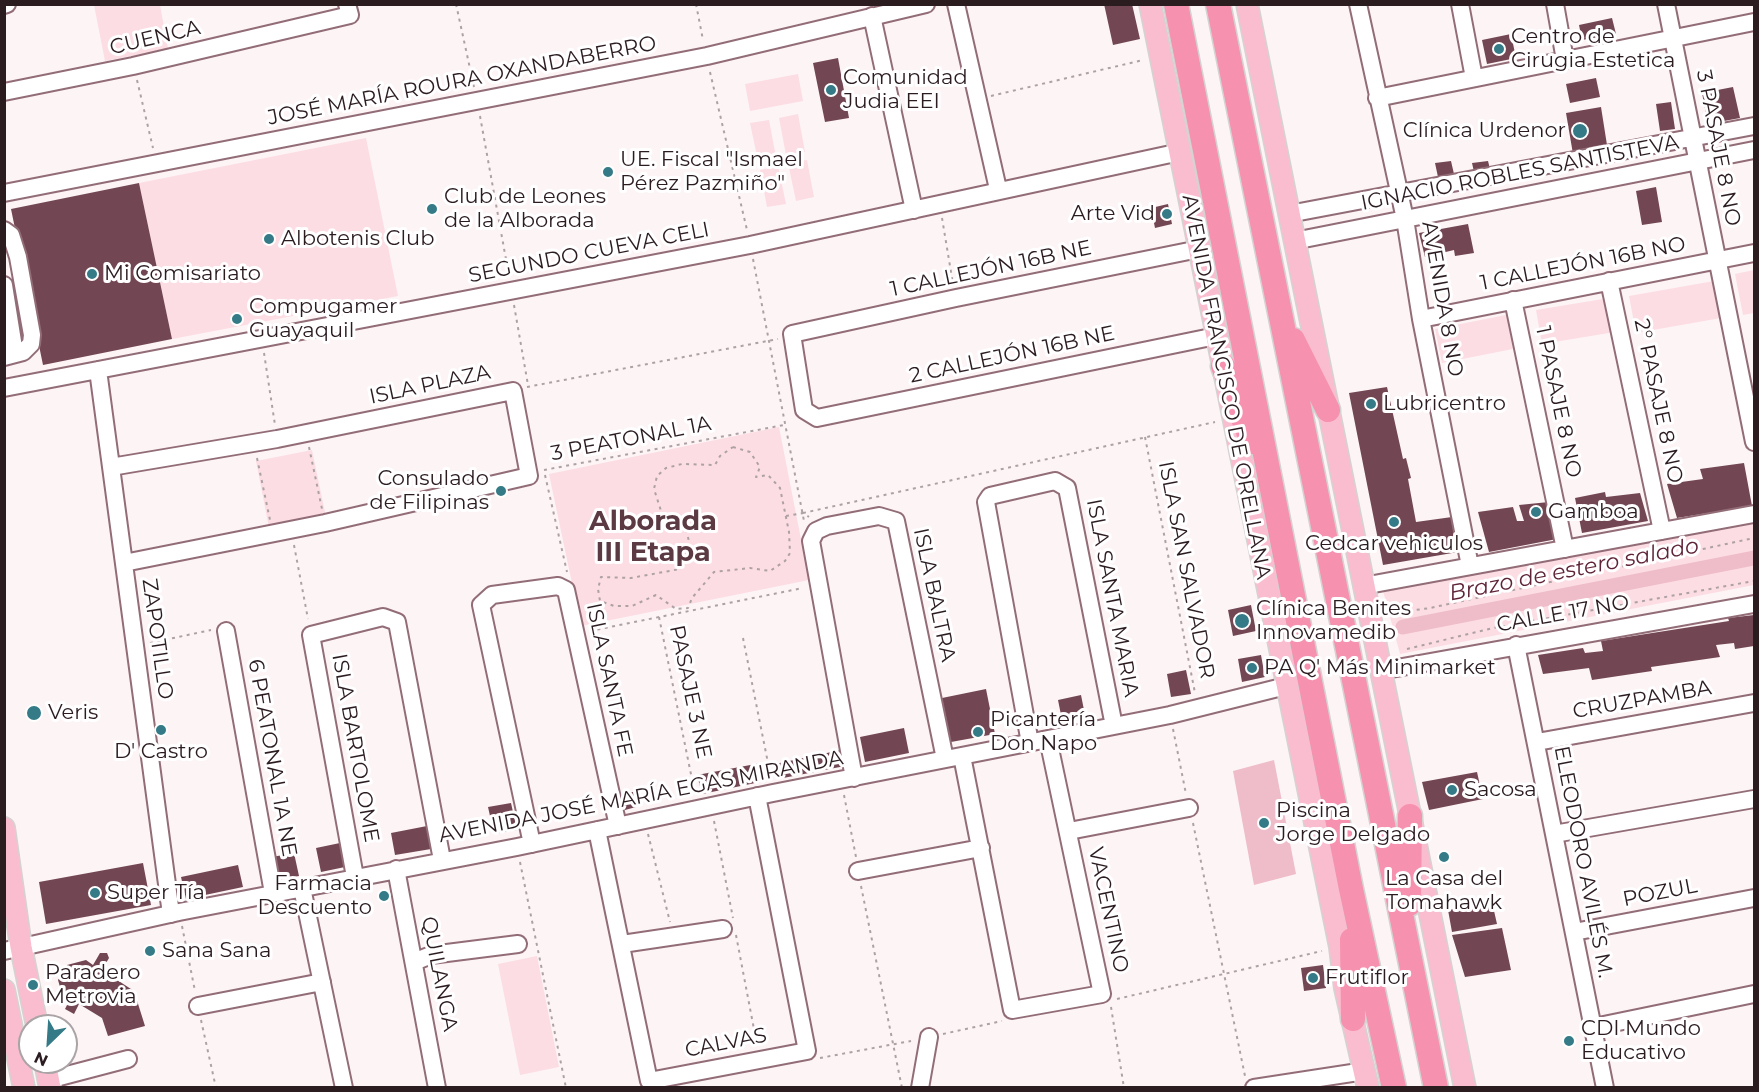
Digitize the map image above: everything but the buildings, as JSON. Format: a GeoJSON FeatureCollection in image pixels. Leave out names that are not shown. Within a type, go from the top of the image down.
{"type":"FeatureCollection","features":[{"type":"Feature","properties":{"kind":"highway","name":"AVENIDA FRANCISCO DE ORELLANA"},"geometry":{"type":"LineString","coordinates":[[1176,4],[1351,889],[1395,1088]]}},
{"type":"Feature","properties":{"kind":"highway"},"geometry":{"type":"LineString","coordinates":[[1218,4],[1436,1088]]}},
{"type":"Feature","properties":{"kind":"highway"},"geometry":{"type":"LineString","coordinates":[[1279,312],[1328,410]]}},
{"type":"Feature","properties":{"kind":"highway"},"geometry":{"type":"LineString","coordinates":[[1223,366],[1276,508]]}},
{"type":"Feature","properties":{"kind":"highway"},"geometry":{"type":"LineString","coordinates":[[1409,952],[1410,816]]}},
{"type":"Feature","properties":{"kind":"highway"},"geometry":{"type":"LineString","coordinates":[[1351,889],[1353,1019]]}},
{"type":"Feature","properties":{"kind":"main road","name":"AVENIDA FRANCISCO DE ORELLANA"},"geometry":{"type":"LineString","coordinates":[[1150,4],[1353,1019],[1367,1079]]}},
{"type":"Feature","properties":{"kind":"main road"},"geometry":{"type":"LineString","coordinates":[[1247,4],[1465,1088]]}},
{"type":"Feature","properties":{"kind":"main road"},"geometry":{"type":"LineString","coordinates":[[4,828],[13,949],[33,1014]]}},
{"type":"Feature","properties":{"kind":"main road"},"geometry":{"type":"LineString","coordinates":[[4,990],[10,1047],[24,1088]]}},
{"type":"Feature","properties":{"kind":"street","name":"JOSÉ MARÍA ROURA OXANDABERRO"},"geometry":{"type":"LineString","coordinates":[[4,193],[707,57],[926,4]]}},
{"type":"Feature","properties":{"kind":"street"},"geometry":{"type":"LineString","coordinates":[[956,4],[998,189]]}},
{"type":"Feature","properties":{"kind":"street","name":"AVENIDA 8 NO"},"geometry":{"type":"LineString","coordinates":[[1358,4],[1405,219],[1420,319],[1470,566]]}},
{"type":"Feature","properties":{"kind":"street"},"geometry":{"type":"LineString","coordinates":[[1460,4],[1474,78]]}},
{"type":"Feature","properties":{"kind":"street"},"geometry":{"type":"LineString","coordinates":[[1555,4],[1565,60]]}},
{"type":"Feature","properties":{"kind":"street","name":"3 PASAJE 8 NO"},"geometry":{"type":"LineString","coordinates":[[1666,4],[1755,442]]}},
{"type":"Feature","properties":{"kind":"street","name":"CUENCA"},"geometry":{"type":"LineString","coordinates":[[4,92],[133,66],[349,10]]}},
{"type":"Feature","properties":{"kind":"street"},"geometry":{"type":"LineString","coordinates":[[872,16],[914,210]]}},
{"type":"Feature","properties":{"kind":"street"},"geometry":{"type":"LineString","coordinates":[[1377,98],[1755,21]]}},
{"type":"Feature","properties":{"kind":"street","name":"IGNACIO ROBLES SANTISTEVA"},"geometry":{"type":"LineString","coordinates":[[1289,214],[1755,126]]}},
{"type":"Feature","properties":{"kind":"street","name":"IGNACIO ROBLES SANTISTEVA"},"geometry":{"type":"LineString","coordinates":[[1294,241],[1755,150]]}},
{"type":"Feature","properties":{"kind":"street","name":"SEGUNDO CUEVA CELI"},"geometry":{"type":"LineString","coordinates":[[4,388],[261,339],[513,297],[914,210],[998,189],[1179,152]]}},
{"type":"Feature","properties":{"kind":"street"},"geometry":{"type":"LineString","coordinates":[[4,230],[11,235],[18,258],[32,335],[31,344],[23,352],[10,355],[4,285]]}},
{"type":"Feature","properties":{"kind":"street","name":"1 CALLEJÓN 16B NE"},"geometry":{"type":"LineString","coordinates":[[792,334],[1199,249]]}},
{"type":"Feature","properties":{"kind":"street","name":"1 CALLEJÓN 16B NO"},"geometry":{"type":"LineString","coordinates":[[1420,319],[1755,253]]}},
{"type":"Feature","properties":{"kind":"street","name":"2° PASAJE 8 NO"},"geometry":{"type":"LineString","coordinates":[[1609,281],[1662,531]]}},
{"type":"Feature","properties":{"kind":"street","name":"1 PASAJE 8 NO"},"geometry":{"type":"LineString","coordinates":[[1513,300],[1565,549]]}},
{"type":"Feature","properties":{"kind":"street","name":"2 CALLEJÓN 16B NE"},"geometry":{"type":"LineString","coordinates":[[792,334],[804,410],[817,418],[1216,336]]}},
{"type":"Feature","properties":{"kind":"street","name":"ZAPOTILLO"},"geometry":{"type":"LineString","coordinates":[[98,370],[171,914]]}},
{"type":"Feature","properties":{"kind":"street","name":"ISLA PLAZA"},"geometry":{"type":"LineString","coordinates":[[111,467],[277,439],[521,389],[529,476],[325,523],[124,563]]}},
{"type":"Feature","properties":{"kind":"street","name":"ISLA SANTA MARIA"},"geometry":{"type":"LineString","coordinates":[[1030,743],[986,502],[990,496],[1054,482],[1067,488],[1114,726]]}},
{"type":"Feature","properties":{"kind":"street"},"geometry":{"type":"LineString","coordinates":[[1363,586],[1755,514]]}},
{"type":"Feature","properties":{"kind":"street","name":"ISLA BALTRA"},"geometry":{"type":"LineString","coordinates":[[848,779],[811,541],[816,531],[827,526],[879,516],[896,521],[954,758]]}},
{"type":"Feature","properties":{"kind":"street","name":"ISLA SANTA FE"},"geometry":{"type":"LineString","coordinates":[[524,846],[482,605],[492,595],[558,586],[566,590],[618,826]]}},
{"type":"Feature","properties":{"kind":"street","name":"CALLE 17 NO"},"geometry":{"type":"LineString","coordinates":[[1380,671],[1755,604]]}},
{"type":"Feature","properties":{"kind":"street","name":"ISLA BARTOLOME"},"geometry":{"type":"LineString","coordinates":[[355,877],[311,635],[383,617],[397,622],[442,860]]}},
{"type":"Feature","properties":{"kind":"street","name":"6 PEATONAL 1A NE"},"geometry":{"type":"LineString","coordinates":[[226,631],[273,894]]}},
{"type":"Feature","properties":{"kind":"street","name":"ELEODORO AVILÉS M."},"geometry":{"type":"LineString","coordinates":[[1516,645],[1605,1088]]}},
{"type":"Feature","properties":{"kind":"street","name":"AVENIDA JOSÉ MARÍA EGAS MIRANDA"},"geometry":{"type":"LineString","coordinates":[[13,949],[171,914],[524,846],[765,794],[1170,715],[1286,686]]}},
{"type":"Feature","properties":{"kind":"street","name":"CRUZPAMBA"},"geometry":{"type":"LineString","coordinates":[[1537,742],[1755,704]]}},
{"type":"Feature","properties":{"kind":"street","name":"VACENTINO"},"geometry":{"type":"LineString","coordinates":[[1012,1010],[1102,994],[1048,739]]}},
{"type":"Feature","properties":{"kind":"street"},"geometry":{"type":"LineString","coordinates":[[954,758],[981,848],[1012,1010]]}},
{"type":"Feature","properties":{"kind":"street"},"geometry":{"type":"LineString","coordinates":[[765,794],[807,1051]]}},
{"type":"Feature","properties":{"kind":"street"},"geometry":{"type":"LineString","coordinates":[[1554,834],[1755,799]]}},
{"type":"Feature","properties":{"kind":"street"},"geometry":{"type":"LineString","coordinates":[[1069,831],[1189,808]]}},
{"type":"Feature","properties":{"kind":"street","name":"CALVAS"},"geometry":{"type":"LineString","coordinates":[[597,830],[649,1081],[807,1051]]}},
{"type":"Feature","properties":{"kind":"street"},"geometry":{"type":"LineString","coordinates":[[858,871],[981,848]]}},
{"type":"Feature","properties":{"kind":"street","name":"QUILANGA"},"geometry":{"type":"LineString","coordinates":[[396,869],[437,1088]]}},
{"type":"Feature","properties":{"kind":"street"},"geometry":{"type":"LineString","coordinates":[[302,888],[344,1088]]}},
{"type":"Feature","properties":{"kind":"street","name":"POZUL"},"geometry":{"type":"LineString","coordinates":[[1574,932],[1755,898]]}},
{"type":"Feature","properties":{"kind":"street"},"geometry":{"type":"LineString","coordinates":[[622,944],[723,929]]}},
{"type":"Feature","properties":{"kind":"street"},"geometry":{"type":"LineString","coordinates":[[414,962],[431,955],[518,944]]}},
{"type":"Feature","properties":{"kind":"street"},"geometry":{"type":"LineString","coordinates":[[198,1006],[322,982]]}},
{"type":"Feature","properties":{"kind":"street"},"geometry":{"type":"LineString","coordinates":[[1594,1027],[1755,994]]}},
{"type":"Feature","properties":{"kind":"street"},"geometry":{"type":"LineString","coordinates":[[920,1088],[929,1037]]}},
{"type":"Feature","properties":{"kind":"street"},"geometry":{"type":"LineString","coordinates":[[48,1076],[128,1059]]}},
{"type":"Feature","properties":{"kind":"street"},"geometry":{"type":"LineString","coordinates":[[1250,1082],[1367,1079]]}},
{"type":"Feature","properties":{"kind":"path"},"geometry":{"type":"LineString","coordinates":[[456,4],[477,101],[513,297],[521,389],[769,343],[792,334]]}},
{"type":"Feature","properties":{"kind":"path"},"geometry":{"type":"LineString","coordinates":[[696,4],[750,245],[804,524]]}},
{"type":"Feature","properties":{"kind":"path"},"geometry":{"type":"LineString","coordinates":[[979,99],[1161,56]]}},
{"type":"Feature","properties":{"kind":"path"},"geometry":{"type":"LineString","coordinates":[[133,66],[157,162]]}},
{"type":"Feature","properties":{"kind":"path"},"geometry":{"type":"LineString","coordinates":[[939,204],[956,298]]}},
{"type":"Feature","properties":{"kind":"path"},"geometry":{"type":"LineString","coordinates":[[261,339],[277,439]]}},
{"type":"Feature","properties":{"kind":"path"},"geometry":{"type":"LineString","coordinates":[[803,513],[1233,418]]}},
{"type":"Feature","properties":{"kind":"path","name":"3 PEATONAL 1A"},"geometry":{"type":"LineString","coordinates":[[542,461],[544,472],[785,424]]}},
{"type":"Feature","properties":{"kind":"path"},"geometry":{"type":"LineString","coordinates":[[306,433],[325,523]]}},
{"type":"Feature","properties":{"kind":"path","name":"ISLA SAN SALVADOR"},"geometry":{"type":"LineString","coordinates":[[1144,437],[1198,708]]}},
{"type":"Feature","properties":{"kind":"path"},"geometry":{"type":"LineString","coordinates":[[254,443],[273,534]]}},
{"type":"Feature","properties":{"kind":"path"},"geometry":{"type":"LineString","coordinates":[[581,633],[659,618],[683,610],[688,608],[692,598],[714,572],[750,568],[770,571],[785,561],[790,553],[789,532],[780,488],[768,475],[756,477],[760,467],[750,453],[733,447],[720,456],[715,465],[682,464],[666,468],[657,476],[654,489],[662,514],[685,526],[687,533],[690,546],[680,569],[631,578],[602,577],[598,589],[600,601],[614,606],[632,606],[656,595],[676,609],[683,610],[804,588]]}},
{"type":"Feature","properties":{"kind":"path"},"geometry":{"type":"LineString","coordinates":[[544,472],[568,576]]}},
{"type":"Feature","properties":{"kind":"path"},"geometry":{"type":"LineString","coordinates":[[292,530],[311,635]]}},
{"type":"Feature","properties":{"kind":"path"},"geometry":{"type":"LineString","coordinates":[[1384,614],[1430,608],[1755,538]]}},
{"type":"Feature","properties":{"kind":"path"},"geometry":{"type":"LineString","coordinates":[[1406,649],[1493,628],[1755,581]]}},
{"type":"Feature","properties":{"kind":"path","name":"PASAJE 3 NE"},"geometry":{"type":"LineString","coordinates":[[659,618],[698,809]]}},
{"type":"Feature","properties":{"kind":"path"},"geometry":{"type":"LineString","coordinates":[[135,646],[213,629],[226,631]]}},
{"type":"Feature","properties":{"kind":"path"},"geometry":{"type":"LineString","coordinates":[[743,638],[765,794]]}},
{"type":"Feature","properties":{"kind":"path"},"geometry":{"type":"LineString","coordinates":[[1170,715],[1224,974],[1250,1082]]}},
{"type":"Feature","properties":{"kind":"path"},"geometry":{"type":"LineString","coordinates":[[848,779],[858,871],[902,1088]]}},
{"type":"Feature","properties":{"kind":"path"},"geometry":{"type":"LineString","coordinates":[[644,820],[670,923]]}},
{"type":"Feature","properties":{"kind":"path"},"geometry":{"type":"LineString","coordinates":[[524,846],[566,1088]]}},
{"type":"Feature","properties":{"kind":"path"},"geometry":{"type":"LineString","coordinates":[[1124,1088],[1110,1001],[1340,947]]}},
{"type":"Feature","properties":{"kind":"path"},"geometry":{"type":"LineString","coordinates":[[807,1051],[817,1059],[894,1045],[1003,1021],[1012,1010]]}},
{"type":"Feature","properties":{"kind":"shaded area"},"geometry":{"type":"Polygon","coordinates":[[[94,5],[160,5],[168,49],[105,61],[94,5]]]}},
{"type":"Feature","properties":{"kind":"shaded area"},"geometry":{"type":"Polygon","coordinates":[[[798,74],[803,101],[750,111],[745,84],[798,74]]]}},
{"type":"Feature","properties":{"kind":"shaded area"},"geometry":{"type":"Polygon","coordinates":[[[798,114],[805,152],[786,155],[779,118],[798,114]]]}},
{"type":"Feature","properties":{"kind":"shaded area"},"geometry":{"type":"Polygon","coordinates":[[[769,120],[776,157],[758,161],[750,123],[769,120]]]}},
{"type":"Feature","properties":{"kind":"shaded area","name":"Albotenis Club"},"geometry":{"type":"Polygon","coordinates":[[[366,138],[398,296],[172,339],[139,183],[366,138]]]}},
{"type":"Feature","properties":{"kind":"shaded area"},"geometry":{"type":"Polygon","coordinates":[[[807,160],[814,197],[796,201],[788,163],[807,160]]]}},
{"type":"Feature","properties":{"kind":"shaded area"},"geometry":{"type":"Polygon","coordinates":[[[778,166],[786,204],[767,207],[760,170],[778,166]]]}},
{"type":"Feature","properties":{"kind":"shaded area"},"geometry":{"type":"Polygon","coordinates":[[[1754,270],[1754,313],[1743,315],[1735,274],[1754,270]]]}},
{"type":"Feature","properties":{"kind":"shaded area"},"geometry":{"type":"Polygon","coordinates":[[[1714,281],[1721,318],[1636,333],[1629,296],[1714,281]]]}},
{"type":"Feature","properties":{"kind":"shaded area"},"geometry":{"type":"Polygon","coordinates":[[[1609,298],[1615,332],[1542,344],[1536,310],[1609,298]]]}},
{"type":"Feature","properties":{"kind":"shaded area"},"geometry":{"type":"Polygon","coordinates":[[[1511,314],[1518,348],[1442,363],[1435,329],[1511,314]]]}},
{"type":"Feature","properties":{"kind":"shaded area"},"geometry":{"type":"Polygon","coordinates":[[[779,427],[809,580],[581,626],[549,474],[779,427]]]}},
{"type":"Feature","properties":{"kind":"shaded area"},"geometry":{"type":"Polygon","coordinates":[[[312,450],[326,517],[269,528],[256,461],[312,450]]]}},
{"type":"Feature","properties":{"kind":"shaded area"},"geometry":{"type":"Polygon","coordinates":[[[1754,524],[1754,585],[1400,654],[1382,587],[1754,524]]]}},
{"type":"Feature","properties":{"kind":"shaded area","name":"Piscina Jorge Delgado"},"geometry":{"type":"Polygon","coordinates":[[[1274,760],[1296,874],[1254,885],[1233,771],[1274,760]]]}},
{"type":"Feature","properties":{"kind":"shaded area"},"geometry":{"type":"Polygon","coordinates":[[[537,956],[559,1067],[520,1075],[498,964],[537,956]]]}},
{"type":"Feature","properties":{"kind":"waterway","name":"Brazo de estero salado"},"geometry":{"type":"LineString","coordinates":[[1403,627],[1754,558]]}},
{"type":"Feature","properties":{"kind":"place","name":"Centro de Cirugia Estetica"},"geometry":{"type":"Point","coordinates":[1499,49]}},
{"type":"Feature","properties":{"kind":"place","name":"Comunidad Judia EEI"},"geometry":{"type":"Point","coordinates":[831,90]}},
{"type":"Feature","properties":{"kind":"place","name":"Clínica Urdenor"},"geometry":{"type":"Point","coordinates":[1580,131]}},
{"type":"Feature","properties":{"kind":"place","name":"UE. Fiscal \"Ismael Pérez Pazmiño\""},"geometry":{"type":"Point","coordinates":[608,172]}},
{"type":"Feature","properties":{"kind":"place","name":"Club de Leones de la Alborada"},"geometry":{"type":"Point","coordinates":[432,209]}},
{"type":"Feature","properties":{"kind":"place","name":"Arte Vid"},"geometry":{"type":"Point","coordinates":[1167,214]}},
{"type":"Feature","properties":{"kind":"place","name":"Albotenis Club"},"geometry":{"type":"Point","coordinates":[269,239]}},
{"type":"Feature","properties":{"kind":"place","name":"Mi Comisariato"},"geometry":{"type":"Point","coordinates":[92,274]}},
{"type":"Feature","properties":{"kind":"place","name":"Compugamer Guayaquil"},"geometry":{"type":"Point","coordinates":[237,319]}},
{"type":"Feature","properties":{"kind":"place","name":"Lubricentro"},"geometry":{"type":"Point","coordinates":[1371,404]}},
{"type":"Feature","properties":{"kind":"place","name":"Consulado de Filipinas"},"geometry":{"type":"Point","coordinates":[501,491]}},
{"type":"Feature","properties":{"kind":"place","name":"Gamboa"},"geometry":{"type":"Point","coordinates":[1536,512]}},
{"type":"Feature","properties":{"kind":"place","name":"Cedcar vehiculos"},"geometry":{"type":"Point","coordinates":[1394,522]}},
{"type":"Feature","properties":{"kind":"place","name":"Clínica Benites Innovamedib"},"geometry":{"type":"Point","coordinates":[1242,621]}},
{"type":"Feature","properties":{"kind":"place","name":"PA Q' Más Minimarket"},"geometry":{"type":"Point","coordinates":[1252,668]}},
{"type":"Feature","properties":{"kind":"place","name":"Veris"},"geometry":{"type":"Point","coordinates":[34,713]}},
{"type":"Feature","properties":{"kind":"place","name":"D' Castro"},"geometry":{"type":"Point","coordinates":[161,730]}},
{"type":"Feature","properties":{"kind":"place","name":"Picantería Don Napo"},"geometry":{"type":"Point","coordinates":[978,732]}},
{"type":"Feature","properties":{"kind":"place","name":"Sacosa"},"geometry":{"type":"Point","coordinates":[1452,790]}},
{"type":"Feature","properties":{"kind":"place","name":"Piscina Jorge Delgado"},"geometry":{"type":"Point","coordinates":[1264,823]}},
{"type":"Feature","properties":{"kind":"place","name":"La Casa del Tomahawk"},"geometry":{"type":"Point","coordinates":[1444,857]}},
{"type":"Feature","properties":{"kind":"place","name":"Super Tía"},"geometry":{"type":"Point","coordinates":[95,893]}},
{"type":"Feature","properties":{"kind":"place","name":"Farmacia Descuento"},"geometry":{"type":"Point","coordinates":[384,896]}},
{"type":"Feature","properties":{"kind":"place","name":"Sana Sana"},"geometry":{"type":"Point","coordinates":[150,951]}},
{"type":"Feature","properties":{"kind":"place","name":"Frutiflor"},"geometry":{"type":"Point","coordinates":[1313,978]}},
{"type":"Feature","properties":{"kind":"place","name":"Paradero Metrovia"},"geometry":{"type":"Point","coordinates":[33,985]}},
{"type":"Feature","properties":{"kind":"place","name":"CDI Mundo Educativo"},"geometry":{"type":"Point","coordinates":[1569,1041]}},
{"type":"Feature","properties":{"kind":"district","name":"Alborada III Etapa"},"geometry":{"type":"Point","coordinates":[653,538]}}]}
